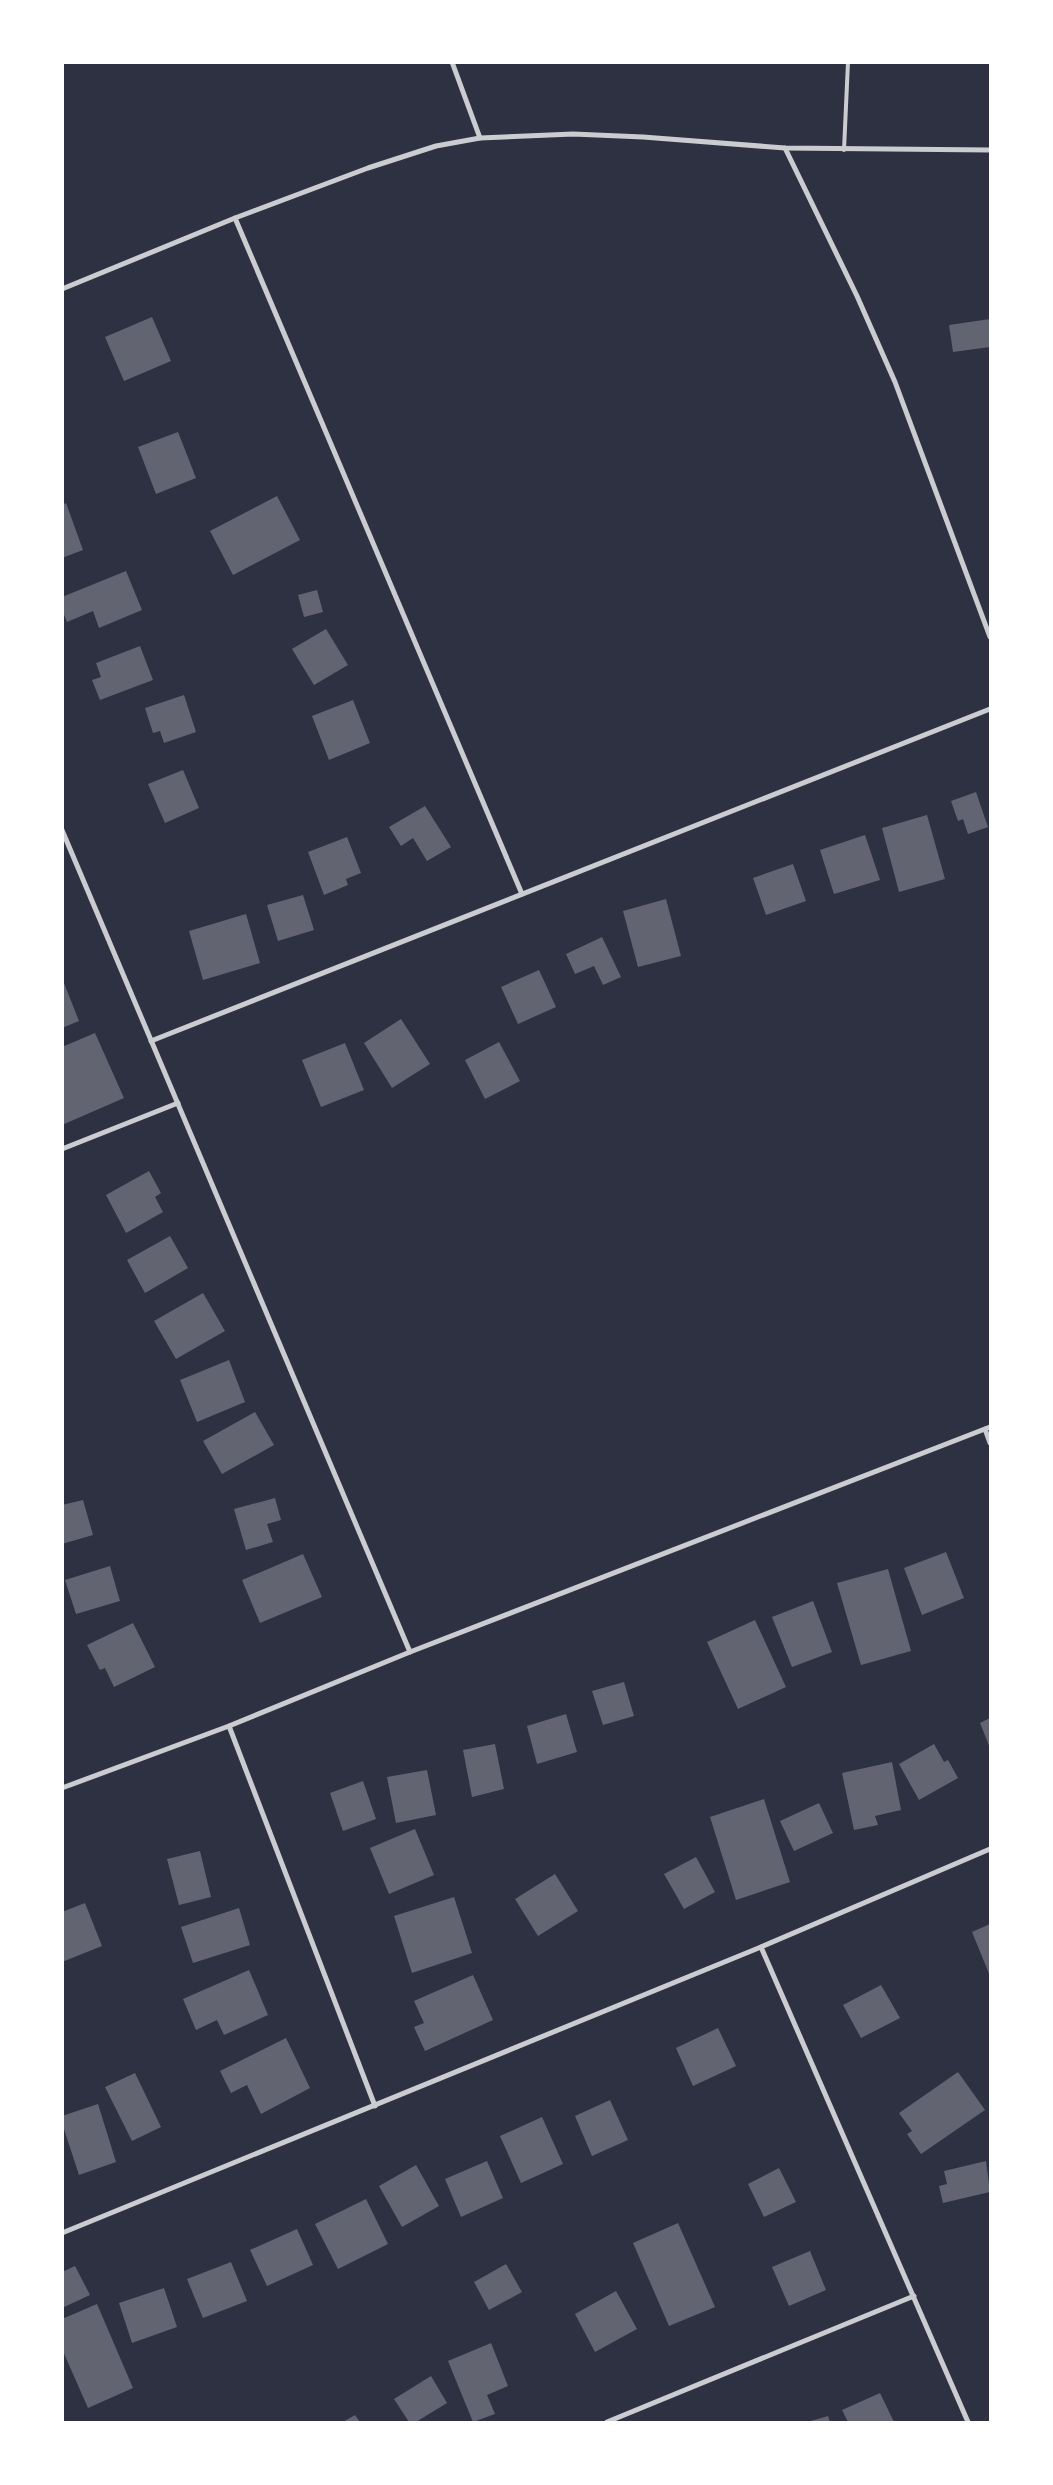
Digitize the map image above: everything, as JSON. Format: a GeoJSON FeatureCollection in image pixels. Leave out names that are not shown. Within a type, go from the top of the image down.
{"type":"FeatureCollection","features":[{"type":"Feature","properties":{"kind":"street"},"geometry":{"type":"LineString","coordinates":[[452,62],[480,138]]}},
{"type":"Feature","properties":{"kind":"street"},"geometry":{"type":"LineString","coordinates":[[62,289],[235,218],[377,165],[436,146],[480,138],[529,134],[643,137],[785,148],[990,150]]}},
{"type":"Feature","properties":{"kind":"street"},"geometry":{"type":"LineString","coordinates":[[785,148],[857,296],[895,382],[990,637]]}},
{"type":"Feature","properties":{"kind":"street"},"geometry":{"type":"LineString","coordinates":[[235,218],[522,894]]}},
{"type":"Feature","properties":{"kind":"street"},"geometry":{"type":"LineString","coordinates":[[151,1041],[990,709]]}},
{"type":"Feature","properties":{"kind":"street"},"geometry":{"type":"LineString","coordinates":[[62,830],[410,1652]]}},
{"type":"Feature","properties":{"kind":"street"},"geometry":{"type":"LineString","coordinates":[[62,1149],[178,1103]]}},
{"type":"Feature","properties":{"kind":"street"},"geometry":{"type":"LineString","coordinates":[[63,1786],[229,1726],[410,1652],[988,1428],[990,1443]]}},
{"type":"Feature","properties":{"kind":"street"},"geometry":{"type":"LineString","coordinates":[[229,1726],[375,2106]]}},
{"type":"Feature","properties":{"kind":"street"},"geometry":{"type":"LineString","coordinates":[[62,2232],[375,2106],[990,1849]]}},
{"type":"Feature","properties":{"kind":"street"},"geometry":{"type":"LineString","coordinates":[[761,1946],[968,2422]]}},
{"type":"Feature","properties":{"kind":"street"},"geometry":{"type":"LineString","coordinates":[[607,2422],[914,2296]]}},
{"type":"Feature","properties":{"kind":"lane"},"geometry":{"type":"LineString","coordinates":[[844,150],[848,62]]}},
{"type":"Feature","properties":{"kind":"building"},"geometry":{"type":"Polygon","coordinates":[[[152,317],[171,361],[124,381],[105,337],[152,317]]]}},
{"type":"Feature","properties":{"kind":"building"},"geometry":{"type":"Polygon","coordinates":[[[990,319],[990,347],[953,352],[949,325],[990,319]]]}},
{"type":"Feature","properties":{"kind":"building"},"geometry":{"type":"Polygon","coordinates":[[[178,432],[196,478],[156,494],[138,447],[178,432]]]}},
{"type":"Feature","properties":{"kind":"building"},"geometry":{"type":"Polygon","coordinates":[[[277,496],[300,540],[233,575],[210,531],[277,496]]]}},
{"type":"Feature","properties":{"kind":"building"},"geometry":{"type":"Polygon","coordinates":[[[66,503],[83,550],[62,558],[62,505],[66,503]]]}},
{"type":"Feature","properties":{"kind":"building"},"geometry":{"type":"Polygon","coordinates":[[[126,571],[142,610],[99,628],[93,611],[67,622],[62,610],[62,597],[126,571]]]}},
{"type":"Feature","properties":{"kind":"building"},"geometry":{"type":"Polygon","coordinates":[[[317,590],[323,612],[304,617],[298,595],[317,590]]]}},
{"type":"Feature","properties":{"kind":"building"},"geometry":{"type":"Polygon","coordinates":[[[326,629],[348,665],[314,685],[292,649],[326,629]]]}},
{"type":"Feature","properties":{"kind":"building"},"geometry":{"type":"Polygon","coordinates":[[[140,646],[153,680],[100,700],[92,680],[101,677],[96,663],[140,646]]]}},
{"type":"Feature","properties":{"kind":"building"},"geometry":{"type":"Polygon","coordinates":[[[184,695],[196,732],[164,743],[160,731],[153,733],[145,708],[184,695]]]}},
{"type":"Feature","properties":{"kind":"building"},"geometry":{"type":"Polygon","coordinates":[[[353,700],[370,743],[329,760],[312,716],[353,700]]]}},
{"type":"Feature","properties":{"kind":"building"},"geometry":{"type":"Polygon","coordinates":[[[183,770],[199,808],[165,823],[148,784],[183,770]]]}},
{"type":"Feature","properties":{"kind":"building"},"geometry":{"type":"Polygon","coordinates":[[[976,792],[988,827],[968,834],[963,819],[958,821],[951,801],[976,792]]]}},
{"type":"Feature","properties":{"kind":"building"},"geometry":{"type":"Polygon","coordinates":[[[425,806],[451,847],[427,861],[413,838],[401,846],[389,827],[425,806]]]}},
{"type":"Feature","properties":{"kind":"building"},"geometry":{"type":"Polygon","coordinates":[[[927,815],[945,879],[899,892],[882,828],[927,815]]]}},
{"type":"Feature","properties":{"kind":"building"},"geometry":{"type":"Polygon","coordinates":[[[865,835],[880,880],[834,894],[820,850],[865,835]]]}},
{"type":"Feature","properties":{"kind":"building"},"geometry":{"type":"Polygon","coordinates":[[[347,837],[361,873],[346,879],[348,885],[324,895],[308,852],[347,837]]]}},
{"type":"Feature","properties":{"kind":"building"},"geometry":{"type":"Polygon","coordinates":[[[793,864],[806,901],[766,915],[753,878],[793,864]]]}},
{"type":"Feature","properties":{"kind":"building"},"geometry":{"type":"Polygon","coordinates":[[[303,895],[314,930],[278,941],[267,905],[303,895]]]}},
{"type":"Feature","properties":{"kind":"building"},"geometry":{"type":"Polygon","coordinates":[[[666,899],[681,956],[638,967],[623,911],[666,899]]]}},
{"type":"Feature","properties":{"kind":"building"},"geometry":{"type":"Polygon","coordinates":[[[246,914],[260,963],[203,980],[189,931],[246,914]]]}},
{"type":"Feature","properties":{"kind":"building"},"geometry":{"type":"Polygon","coordinates":[[[602,937],[621,977],[603,985],[594,966],[575,974],[566,954],[602,937]]]}},
{"type":"Feature","properties":{"kind":"building"},"geometry":{"type":"Polygon","coordinates":[[[539,970],[556,1007],[518,1024],[501,987],[539,970]]]}},
{"type":"Feature","properties":{"kind":"building"},"geometry":{"type":"Polygon","coordinates":[[[62,978],[79,1021],[62,1028],[62,978]]]}},
{"type":"Feature","properties":{"kind":"building"},"geometry":{"type":"Polygon","coordinates":[[[401,1019],[430,1064],[392,1088],[364,1043],[401,1019]]]}},
{"type":"Feature","properties":{"kind":"building"},"geometry":{"type":"Polygon","coordinates":[[[95,1033],[124,1098],[62,1125],[62,1047],[95,1033]]]}},
{"type":"Feature","properties":{"kind":"building"},"geometry":{"type":"Polygon","coordinates":[[[499,1042],[520,1081],[485,1099],[465,1060],[499,1042]]]}},
{"type":"Feature","properties":{"kind":"building"},"geometry":{"type":"Polygon","coordinates":[[[345,1043],[364,1090],[321,1107],[302,1060],[345,1043]]]}},
{"type":"Feature","properties":{"kind":"building"},"geometry":{"type":"Polygon","coordinates":[[[149,1171],[161,1193],[155,1197],[163,1212],[126,1233],[106,1195],[149,1171]]]}},
{"type":"Feature","properties":{"kind":"building"},"geometry":{"type":"Polygon","coordinates":[[[170,1236],[188,1268],[145,1293],[127,1260],[170,1236]]]}},
{"type":"Feature","properties":{"kind":"building"},"geometry":{"type":"Polygon","coordinates":[[[203,1293],[225,1331],[176,1359],[154,1321],[203,1293]]]}},
{"type":"Feature","properties":{"kind":"building"},"geometry":{"type":"Polygon","coordinates":[[[229,1360],[245,1402],[197,1422],[180,1380],[229,1360]]]}},
{"type":"Feature","properties":{"kind":"building"},"geometry":{"type":"Polygon","coordinates":[[[255,1412],[274,1445],[222,1474],[203,1441],[255,1412]]]}},
{"type":"Feature","properties":{"kind":"building"},"geometry":{"type":"Polygon","coordinates":[[[275,1498],[281,1520],[267,1524],[273,1542],[246,1550],[234,1509],[275,1498]]]}},
{"type":"Feature","properties":{"kind":"building"},"geometry":{"type":"Polygon","coordinates":[[[83,1500],[93,1535],[62,1544],[62,1505],[83,1500]]]}},
{"type":"Feature","properties":{"kind":"building"},"geometry":{"type":"Polygon","coordinates":[[[946,1552],[964,1598],[922,1615],[904,1568],[946,1552]]]}},
{"type":"Feature","properties":{"kind":"building"},"geometry":{"type":"Polygon","coordinates":[[[303,1554],[322,1597],[260,1623],[242,1580],[303,1554]]]}},
{"type":"Feature","properties":{"kind":"building"},"geometry":{"type":"Polygon","coordinates":[[[110,1566],[120,1601],[76,1614],[65,1580],[110,1566]]]}},
{"type":"Feature","properties":{"kind":"building"},"geometry":{"type":"Polygon","coordinates":[[[888,1569],[911,1651],[861,1665],[837,1583],[888,1569]]]}},
{"type":"Feature","properties":{"kind":"building"},"geometry":{"type":"Polygon","coordinates":[[[813,1601],[832,1652],[792,1667],[772,1617],[813,1601]]]}},
{"type":"Feature","properties":{"kind":"building"},"geometry":{"type":"Polygon","coordinates":[[[755,1620],[786,1687],[738,1709],[707,1642],[755,1620]]]}},
{"type":"Feature","properties":{"kind":"building"},"geometry":{"type":"Polygon","coordinates":[[[133,1623],[155,1667],[114,1687],[105,1668],[100,1670],[87,1645],[133,1623]]]}},
{"type":"Feature","properties":{"kind":"building"},"geometry":{"type":"Polygon","coordinates":[[[624,1682],[634,1716],[603,1725],[592,1691],[624,1682]]]}},
{"type":"Feature","properties":{"kind":"building"},"geometry":{"type":"Polygon","coordinates":[[[566,1714],[577,1752],[537,1764],[527,1726],[566,1714]]]}},
{"type":"Feature","properties":{"kind":"building"},"geometry":{"type":"Polygon","coordinates":[[[990,1718],[990,1748],[980,1723],[990,1718]]]}},
{"type":"Feature","properties":{"kind":"building"},"geometry":{"type":"Polygon","coordinates":[[[495,1744],[504,1789],[472,1797],[463,1750],[495,1744]]]}},
{"type":"Feature","properties":{"kind":"building"},"geometry":{"type":"Polygon","coordinates":[[[934,1744],[944,1762],[948,1760],[958,1778],[919,1800],[899,1764],[934,1744]]]}},
{"type":"Feature","properties":{"kind":"building"},"geometry":{"type":"Polygon","coordinates":[[[892,1762],[901,1810],[875,1816],[878,1825],[854,1830],[842,1773],[892,1762]]]}},
{"type":"Feature","properties":{"kind":"building"},"geometry":{"type":"Polygon","coordinates":[[[427,1770],[436,1815],[396,1823],[387,1777],[427,1770]]]}},
{"type":"Feature","properties":{"kind":"building"},"geometry":{"type":"Polygon","coordinates":[[[363,1781],[376,1819],[343,1831],[330,1793],[363,1781]]]}},
{"type":"Feature","properties":{"kind":"building"},"geometry":{"type":"Polygon","coordinates":[[[764,1799],[790,1882],[736,1900],[710,1817],[764,1799]]]}},
{"type":"Feature","properties":{"kind":"building"},"geometry":{"type":"Polygon","coordinates":[[[819,1803],[833,1833],[794,1851],[780,1821],[819,1803]]]}},
{"type":"Feature","properties":{"kind":"building"},"geometry":{"type":"Polygon","coordinates":[[[415,1829],[434,1875],[389,1894],[370,1848],[415,1829]]]}},
{"type":"Feature","properties":{"kind":"building"},"geometry":{"type":"Polygon","coordinates":[[[200,1851],[211,1897],[179,1905],[167,1859],[200,1851]]]}},
{"type":"Feature","properties":{"kind":"building"},"geometry":{"type":"Polygon","coordinates":[[[696,1857],[715,1892],[684,1909],[664,1874],[696,1857]]]}},
{"type":"Feature","properties":{"kind":"building"},"geometry":{"type":"Polygon","coordinates":[[[555,1874],[578,1911],[538,1936],[515,1899],[555,1874]]]}},
{"type":"Feature","properties":{"kind":"building"},"geometry":{"type":"Polygon","coordinates":[[[454,1897],[472,1953],[412,1973],[394,1916],[454,1897]]]}},
{"type":"Feature","properties":{"kind":"building"},"geometry":{"type":"Polygon","coordinates":[[[85,1903],[102,1946],[62,1962],[62,1912],[85,1903]]]}},
{"type":"Feature","properties":{"kind":"building"},"geometry":{"type":"Polygon","coordinates":[[[239,1908],[250,1945],[193,1963],[181,1927],[239,1908]]]}},
{"type":"Feature","properties":{"kind":"building"},"geometry":{"type":"Polygon","coordinates":[[[990,1924],[990,1976],[972,1932],[990,1924]]]}},
{"type":"Feature","properties":{"kind":"building"},"geometry":{"type":"Polygon","coordinates":[[[249,1970],[268,2015],[224,2035],[217,2020],[196,2030],[183,1999],[249,1970]]]}},
{"type":"Feature","properties":{"kind":"building"},"geometry":{"type":"Polygon","coordinates":[[[473,1975],[493,2020],[425,2051],[414,2027],[424,2023],[414,2001],[473,1975]]]}},
{"type":"Feature","properties":{"kind":"building"},"geometry":{"type":"Polygon","coordinates":[[[881,1985],[900,2018],[861,2038],[843,2005],[881,1985]]]}},
{"type":"Feature","properties":{"kind":"building"},"geometry":{"type":"Polygon","coordinates":[[[718,2028],[736,2066],[693,2086],[676,2048],[718,2028]]]}},
{"type":"Feature","properties":{"kind":"building"},"geometry":{"type":"Polygon","coordinates":[[[286,2038],[310,2088],[261,2114],[247,2085],[231,2093],[220,2071],[286,2038]]]}},
{"type":"Feature","properties":{"kind":"building"},"geometry":{"type":"Polygon","coordinates":[[[958,2072],[985,2110],[921,2154],[907,2134],[912,2131],[899,2113],[958,2072]]]}},
{"type":"Feature","properties":{"kind":"building"},"geometry":{"type":"Polygon","coordinates":[[[135,2073],[161,2127],[132,2141],[105,2087],[135,2073]]]}},
{"type":"Feature","properties":{"kind":"building"},"geometry":{"type":"Polygon","coordinates":[[[610,2100],[628,2140],[592,2156],[575,2116],[610,2100]]]}},
{"type":"Feature","properties":{"kind":"building"},"geometry":{"type":"Polygon","coordinates":[[[98,2104],[116,2162],[79,2175],[62,2123],[62,2116],[98,2104]]]}},
{"type":"Feature","properties":{"kind":"building"},"geometry":{"type":"Polygon","coordinates":[[[542,2117],[563,2164],[521,2183],[500,2136],[542,2117]]]}},
{"type":"Feature","properties":{"kind":"building"},"geometry":{"type":"Polygon","coordinates":[[[487,2161],[503,2198],[461,2217],[445,2179],[487,2161]]]}},
{"type":"Feature","properties":{"kind":"building"},"geometry":{"type":"Polygon","coordinates":[[[986,2161],[990,2192],[943,2203],[939,2186],[947,2184],[944,2171],[986,2161]]]}},
{"type":"Feature","properties":{"kind":"building"},"geometry":{"type":"Polygon","coordinates":[[[416,2165],[439,2206],[402,2227],[379,2186],[416,2165]]]}},
{"type":"Feature","properties":{"kind":"building"},"geometry":{"type":"Polygon","coordinates":[[[779,2168],[796,2202],[764,2217],[748,2184],[779,2168]]]}},
{"type":"Feature","properties":{"kind":"building"},"geometry":{"type":"Polygon","coordinates":[[[366,2199],[388,2244],[338,2269],[315,2224],[366,2199]]]}},
{"type":"Feature","properties":{"kind":"building"},"geometry":{"type":"Polygon","coordinates":[[[678,2223],[715,2307],[669,2326],[633,2243],[678,2223]]]}},
{"type":"Feature","properties":{"kind":"building"},"geometry":{"type":"Polygon","coordinates":[[[297,2229],[313,2265],[267,2286],[250,2250],[297,2229]]]}},
{"type":"Feature","properties":{"kind":"building"},"geometry":{"type":"Polygon","coordinates":[[[810,2251],[826,2290],[789,2306],[772,2267],[810,2251]]]}},
{"type":"Feature","properties":{"kind":"building"},"geometry":{"type":"Polygon","coordinates":[[[231,2262],[247,2301],[203,2318],[187,2279],[231,2262]]]}},
{"type":"Feature","properties":{"kind":"building"},"geometry":{"type":"Polygon","coordinates":[[[506,2264],[522,2292],[489,2310],[474,2282],[506,2264]]]}},
{"type":"Feature","properties":{"kind":"building"},"geometry":{"type":"Polygon","coordinates":[[[75,2266],[90,2295],[62,2308],[62,2272],[75,2266]]]}},
{"type":"Feature","properties":{"kind":"building"},"geometry":{"type":"Polygon","coordinates":[[[164,2288],[177,2327],[132,2343],[119,2303],[164,2288]]]}},
{"type":"Feature","properties":{"kind":"building"},"geometry":{"type":"Polygon","coordinates":[[[616,2291],[637,2329],[595,2352],[575,2314],[616,2291]]]}},
{"type":"Feature","properties":{"kind":"building"},"geometry":{"type":"Polygon","coordinates":[[[97,2304],[133,2388],[88,2408],[62,2349],[62,2319],[97,2304]]]}},
{"type":"Feature","properties":{"kind":"building"},"geometry":{"type":"Polygon","coordinates":[[[491,2343],[508,2386],[487,2395],[495,2414],[473,2422],[448,2361],[491,2343]]]}},
{"type":"Feature","properties":{"kind":"building"},"geometry":{"type":"Polygon","coordinates":[[[431,2376],[447,2403],[416,2422],[409,2422],[394,2399],[431,2376]]]}},
{"type":"Feature","properties":{"kind":"building"},"geometry":{"type":"Polygon","coordinates":[[[880,2393],[894,2422],[848,2422],[842,2410],[880,2393]]]}},
{"type":"Feature","properties":{"kind":"building"},"geometry":{"type":"Polygon","coordinates":[[[355,2415],[360,2422],[343,2422],[355,2415]]]}},
{"type":"Feature","properties":{"kind":"building"},"geometry":{"type":"Polygon","coordinates":[[[828,2416],[830,2422],[807,2422],[828,2416]]]}}]}
